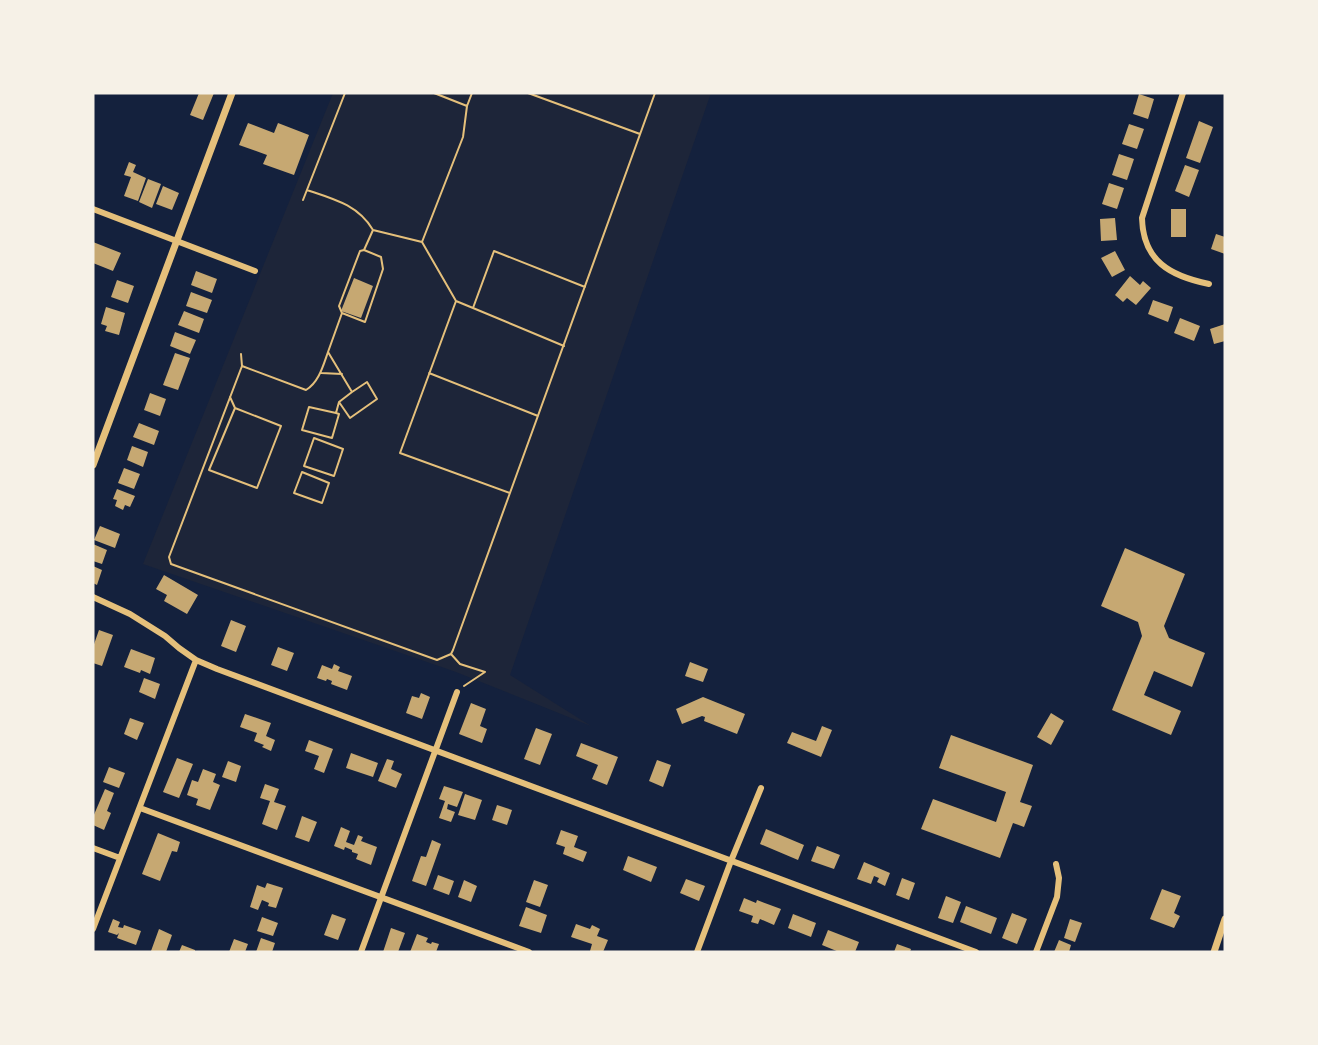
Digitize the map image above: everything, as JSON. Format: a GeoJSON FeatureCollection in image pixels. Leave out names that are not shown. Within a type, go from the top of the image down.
{"type":"FeatureCollection","features":[{"type":"Feature","properties":{"kind":"street"},"geometry":{"type":"LineString","coordinates":[[93,465],[232,93]]}},
{"type":"Feature","properties":{"kind":"street"},"geometry":{"type":"LineString","coordinates":[[1183,93],[1142,218],[1142,230],[1151,254],[1168,269],[1194,281],[1209,284]]}},
{"type":"Feature","properties":{"kind":"street"},"geometry":{"type":"LineString","coordinates":[[93,209],[255,271]]}},
{"type":"Feature","properties":{"kind":"street"},"geometry":{"type":"LineString","coordinates":[[93,597],[138,619],[196,660],[217,669],[976,952]]}},
{"type":"Feature","properties":{"kind":"street"},"geometry":{"type":"LineString","coordinates":[[93,929],[196,660]]}},
{"type":"Feature","properties":{"kind":"street"},"geometry":{"type":"LineString","coordinates":[[361,952],[457,692]]}},
{"type":"Feature","properties":{"kind":"street"},"geometry":{"type":"LineString","coordinates":[[697,952],[761,788]]}},
{"type":"Feature","properties":{"kind":"street"},"geometry":{"type":"LineString","coordinates":[[140,808],[529,952]]}},
{"type":"Feature","properties":{"kind":"street"},"geometry":{"type":"LineString","coordinates":[[93,848],[120,858]]}},
{"type":"Feature","properties":{"kind":"street"},"geometry":{"type":"LineString","coordinates":[[1036,952],[1057,897],[1059,878],[1056,864]]}},
{"type":"Feature","properties":{"kind":"street"},"geometry":{"type":"LineString","coordinates":[[1214,952],[1225,918]]}},
{"type":"Feature","properties":{"kind":"path"},"geometry":{"type":"LineString","coordinates":[[303,200],[345,93]]}},
{"type":"Feature","properties":{"kind":"path"},"geometry":{"type":"LineString","coordinates":[[434,93],[467,106]]}},
{"type":"Feature","properties":{"kind":"path"},"geometry":{"type":"LineString","coordinates":[[422,242],[463,137],[467,106],[472,93]]}},
{"type":"Feature","properties":{"kind":"path"},"geometry":{"type":"LineString","coordinates":[[528,93],[640,134]]}},
{"type":"Feature","properties":{"kind":"path"},"geometry":{"type":"LineString","coordinates":[[241,354],[242,366],[169,556],[171,564],[437,660],[451,654],[655,93]]}},
{"type":"Feature","properties":{"kind":"path"},"geometry":{"type":"LineString","coordinates":[[307,190],[352,207],[366,219],[373,230],[422,242],[456,301],[564,346]]}},
{"type":"Feature","properties":{"kind":"path"},"geometry":{"type":"LineString","coordinates":[[242,366],[306,390],[313,386],[342,313],[339,306],[360,251],[364,250],[373,230]]}},
{"type":"Feature","properties":{"kind":"path"},"geometry":{"type":"LineString","coordinates":[[342,313],[364,322],[383,270],[381,257],[364,250]]}},
{"type":"Feature","properties":{"kind":"path"},"geometry":{"type":"LineString","coordinates":[[473,308],[494,251],[585,287]]}},
{"type":"Feature","properties":{"kind":"path"},"geometry":{"type":"LineString","coordinates":[[456,301],[399,453],[510,493]]}},
{"type":"Feature","properties":{"kind":"path"},"geometry":{"type":"LineString","coordinates":[[328,352],[352,392]]}},
{"type":"Feature","properties":{"kind":"path"},"geometry":{"type":"LineString","coordinates":[[320,373],[342,374]]}},
{"type":"Feature","properties":{"kind":"path"},"geometry":{"type":"LineString","coordinates":[[429,374],[538,416]]}},
{"type":"Feature","properties":{"kind":"path"},"geometry":{"type":"LineString","coordinates":[[329,444],[339,414],[336,413],[339,402],[367,382],[377,399],[350,418],[339,402]]}},
{"type":"Feature","properties":{"kind":"path"},"geometry":{"type":"LineString","coordinates":[[230,397],[235,408],[281,426],[257,488],[209,470],[235,408]]}},
{"type":"Feature","properties":{"kind":"path"},"geometry":{"type":"LineString","coordinates":[[332,438],[302,430],[309,407],[336,413]]}},
{"type":"Feature","properties":{"kind":"path"},"geometry":{"type":"LineString","coordinates":[[302,472],[328,483],[322,503],[294,493],[314,438],[343,449],[334,476],[304,466]]}},
{"type":"Feature","properties":{"kind":"path"},"geometry":{"type":"LineString","coordinates":[[451,654],[460,664],[485,672],[457,692]]}},
{"type":"Feature","properties":{"kind":"shaded area"},"geometry":{"type":"Polygon","coordinates":[[[333,93],[711,93],[510,675],[591,726],[456,672],[143,564],[333,93]]]}},
{"type":"Feature","properties":{"kind":"building"},"geometry":{"type":"Polygon","coordinates":[[[199,93],[214,93],[203,120],[190,115],[199,93]]]}},
{"type":"Feature","properties":{"kind":"building"},"geometry":{"type":"Polygon","coordinates":[[[1139,94],[1154,99],[1148,119],[1133,114],[1139,94]]]}},
{"type":"Feature","properties":{"kind":"building"},"geometry":{"type":"Polygon","coordinates":[[[1199,121],[1213,127],[1200,163],[1186,158],[1199,121]]]}},
{"type":"Feature","properties":{"kind":"building"},"geometry":{"type":"Polygon","coordinates":[[[248,123],[274,133],[278,123],[309,135],[294,175],[263,164],[267,155],[239,145],[248,123]]]}},
{"type":"Feature","properties":{"kind":"building"},"geometry":{"type":"Polygon","coordinates":[[[1129,124],[1144,129],[1137,149],[1122,144],[1129,124]]]}},
{"type":"Feature","properties":{"kind":"building"},"geometry":{"type":"Polygon","coordinates":[[[1119,154],[1134,159],[1127,180],[1112,175],[1119,154]]]}},
{"type":"Feature","properties":{"kind":"building"},"geometry":{"type":"Polygon","coordinates":[[[129,162],[136,165],[133,172],[146,178],[138,201],[124,196],[131,177],[124,175],[129,162]]]}},
{"type":"Feature","properties":{"kind":"building"},"geometry":{"type":"Polygon","coordinates":[[[1185,165],[1199,170],[1189,197],[1175,191],[1185,165]]]}},
{"type":"Feature","properties":{"kind":"building"},"geometry":{"type":"Polygon","coordinates":[[[148,179],[161,184],[152,208],[139,202],[148,179]]]}},
{"type":"Feature","properties":{"kind":"building"},"geometry":{"type":"Polygon","coordinates":[[[1109,183],[1124,188],[1117,209],[1102,204],[1109,183]]]}},
{"type":"Feature","properties":{"kind":"building"},"geometry":{"type":"Polygon","coordinates":[[[163,186],[179,193],[172,210],[156,204],[163,186]]]}},
{"type":"Feature","properties":{"kind":"building"},"geometry":{"type":"Polygon","coordinates":[[[1171,209],[1186,209],[1186,237],[1171,237],[1171,209]]]}},
{"type":"Feature","properties":{"kind":"building"},"geometry":{"type":"Polygon","coordinates":[[[1115,218],[1117,240],[1101,241],[1100,219],[1115,218]]]}},
{"type":"Feature","properties":{"kind":"building"},"geometry":{"type":"Polygon","coordinates":[[[1216,234],[1225,237],[1225,254],[1211,249],[1216,234]]]}},
{"type":"Feature","properties":{"kind":"building"},"geometry":{"type":"Polygon","coordinates":[[[93,242],[121,253],[113,271],[93,263],[93,242]]]}},
{"type":"Feature","properties":{"kind":"building"},"geometry":{"type":"Polygon","coordinates":[[[1115,251],[1125,270],[1112,277],[1101,258],[1115,251]]]}},
{"type":"Feature","properties":{"kind":"building"},"geometry":{"type":"Polygon","coordinates":[[[196,271],[217,279],[212,293],[191,285],[196,271]]]}},
{"type":"Feature","properties":{"kind":"building"},"geometry":{"type":"Polygon","coordinates":[[[1130,276],[1140,285],[1143,281],[1151,288],[1136,305],[1127,298],[1123,302],[1115,295],[1130,276]]]}},
{"type":"Feature","properties":{"kind":"building"},"geometry":{"type":"Polygon","coordinates":[[[354,278],[373,286],[361,318],[341,311],[354,278]]]}},
{"type":"Feature","properties":{"kind":"building"},"geometry":{"type":"Polygon","coordinates":[[[117,280],[134,286],[128,303],[111,297],[117,280]]]}},
{"type":"Feature","properties":{"kind":"building"},"geometry":{"type":"Polygon","coordinates":[[[191,292],[212,300],[207,313],[186,306],[191,292]]]}},
{"type":"Feature","properties":{"kind":"building"},"geometry":{"type":"Polygon","coordinates":[[[1153,300],[1173,307],[1168,322],[1148,314],[1153,300]]]}},
{"type":"Feature","properties":{"kind":"building"},"geometry":{"type":"Polygon","coordinates":[[[106,307],[125,313],[119,335],[105,331],[107,326],[101,324],[106,307]]]}},
{"type":"Feature","properties":{"kind":"building"},"geometry":{"type":"Polygon","coordinates":[[[184,311],[204,319],[199,333],[178,325],[184,311]]]}},
{"type":"Feature","properties":{"kind":"building"},"geometry":{"type":"Polygon","coordinates":[[[1180,318],[1200,326],[1194,341],[1174,333],[1180,318]]]}},
{"type":"Feature","properties":{"kind":"building"},"geometry":{"type":"Polygon","coordinates":[[[1225,324],[1225,341],[1214,344],[1210,329],[1225,324]]]}},
{"type":"Feature","properties":{"kind":"building"},"geometry":{"type":"Polygon","coordinates":[[[175,332],[196,340],[190,354],[170,346],[175,332]]]}},
{"type":"Feature","properties":{"kind":"building"},"geometry":{"type":"Polygon","coordinates":[[[175,353],[190,358],[178,390],[163,385],[175,353]]]}},
{"type":"Feature","properties":{"kind":"building"},"geometry":{"type":"Polygon","coordinates":[[[150,393],[166,399],[160,416],[144,410],[150,393]]]}},
{"type":"Feature","properties":{"kind":"building"},"geometry":{"type":"Polygon","coordinates":[[[139,423],[159,431],[154,445],[133,437],[139,423]]]}},
{"type":"Feature","properties":{"kind":"building"},"geometry":{"type":"Polygon","coordinates":[[[132,446],[148,452],[143,467],[127,460],[132,446]]]}},
{"type":"Feature","properties":{"kind":"building"},"geometry":{"type":"Polygon","coordinates":[[[124,468],[140,474],[134,489],[118,483],[124,468]]]}},
{"type":"Feature","properties":{"kind":"building"},"geometry":{"type":"Polygon","coordinates":[[[117,489],[135,496],[130,507],[125,505],[123,510],[115,506],[117,500],[113,499],[117,489]]]}},
{"type":"Feature","properties":{"kind":"building"},"geometry":{"type":"Polygon","coordinates":[[[100,526],[120,534],[115,548],[94,540],[100,526]]]}},
{"type":"Feature","properties":{"kind":"building"},"geometry":{"type":"Polygon","coordinates":[[[93,544],[107,550],[102,564],[93,561],[93,544]]]}},
{"type":"Feature","properties":{"kind":"building"},"geometry":{"type":"Polygon","coordinates":[[[1125,548],[1185,574],[1164,626],[1169,638],[1205,653],[1192,687],[1154,671],[1144,695],[1181,711],[1171,735],[1112,710],[1142,636],[1138,622],[1101,606],[1125,548]]]}},
{"type":"Feature","properties":{"kind":"building"},"geometry":{"type":"Polygon","coordinates":[[[93,566],[102,570],[97,585],[93,583],[93,566]]]}},
{"type":"Feature","properties":{"kind":"building"},"geometry":{"type":"Polygon","coordinates":[[[164,575],[198,595],[187,614],[164,601],[167,595],[156,589],[164,575]]]}},
{"type":"Feature","properties":{"kind":"building"},"geometry":{"type":"Polygon","coordinates":[[[231,620],[246,626],[236,652],[221,646],[231,620]]]}},
{"type":"Feature","properties":{"kind":"building"},"geometry":{"type":"Polygon","coordinates":[[[99,630],[113,635],[102,666],[93,663],[93,647],[99,630]]]}},
{"type":"Feature","properties":{"kind":"building"},"geometry":{"type":"Polygon","coordinates":[[[278,647],[294,653],[287,671],[271,665],[278,647]]]}},
{"type":"Feature","properties":{"kind":"building"},"geometry":{"type":"Polygon","coordinates":[[[131,649],[155,658],[150,674],[124,667],[131,649]]]}},
{"type":"Feature","properties":{"kind":"building"},"geometry":{"type":"Polygon","coordinates":[[[690,662],[708,669],[703,682],[685,676],[690,662]]]}},
{"type":"Feature","properties":{"kind":"building"},"geometry":{"type":"Polygon","coordinates":[[[334,664],[340,667],[338,671],[352,676],[347,690],[331,684],[332,681],[327,679],[326,681],[317,678],[322,665],[332,669],[334,664]]]}},
{"type":"Feature","properties":{"kind":"building"},"geometry":{"type":"Polygon","coordinates":[[[144,678],[160,684],[155,699],[139,692],[144,678]]]}},
{"type":"Feature","properties":{"kind":"building"},"geometry":{"type":"Polygon","coordinates":[[[421,693],[430,697],[422,719],[406,713],[412,696],[419,698],[421,693]]]}},
{"type":"Feature","properties":{"kind":"building"},"geometry":{"type":"Polygon","coordinates":[[[703,697],[745,714],[737,734],[704,721],[705,717],[702,716],[682,724],[676,709],[703,697]]]}},
{"type":"Feature","properties":{"kind":"building"},"geometry":{"type":"Polygon","coordinates":[[[471,703],[486,709],[480,726],[487,729],[482,743],[459,734],[471,703]]]}},
{"type":"Feature","properties":{"kind":"building"},"geometry":{"type":"Polygon","coordinates":[[[1051,713],[1064,721],[1051,745],[1037,737],[1051,713]]]}},
{"type":"Feature","properties":{"kind":"building"},"geometry":{"type":"Polygon","coordinates":[[[245,714],[271,723],[266,736],[275,740],[271,751],[254,741],[257,733],[240,727],[245,714]]]}},
{"type":"Feature","properties":{"kind":"building"},"geometry":{"type":"Polygon","coordinates":[[[130,718],[144,723],[137,740],[124,734],[130,718]]]}},
{"type":"Feature","properties":{"kind":"building"},"geometry":{"type":"Polygon","coordinates":[[[822,726],[832,730],[821,757],[787,743],[792,732],[816,741],[822,726]]]}},
{"type":"Feature","properties":{"kind":"building"},"geometry":{"type":"Polygon","coordinates":[[[536,728],[552,734],[540,765],[524,759],[536,728]]]}},
{"type":"Feature","properties":{"kind":"building"},"geometry":{"type":"Polygon","coordinates":[[[951,735],[1033,765],[1020,802],[1032,806],[1024,827],[1013,823],[1000,858],[921,829],[933,799],[996,822],[1006,792],[939,768],[951,735]]]}},
{"type":"Feature","properties":{"kind":"building"},"geometry":{"type":"Polygon","coordinates":[[[309,740],[333,749],[324,773],[314,769],[319,756],[305,751],[309,740]]]}},
{"type":"Feature","properties":{"kind":"building"},"geometry":{"type":"Polygon","coordinates":[[[581,743],[618,757],[607,785],[592,779],[598,765],[576,756],[581,743]]]}},
{"type":"Feature","properties":{"kind":"building"},"geometry":{"type":"Polygon","coordinates":[[[351,753],[378,763],[373,777],[346,768],[351,753]]]}},
{"type":"Feature","properties":{"kind":"building"},"geometry":{"type":"Polygon","coordinates":[[[177,758],[193,764],[179,798],[163,792],[177,758]]]}},
{"type":"Feature","properties":{"kind":"building"},"geometry":{"type":"Polygon","coordinates":[[[387,759],[394,761],[391,769],[402,774],[396,788],[378,781],[387,759]]]}},
{"type":"Feature","properties":{"kind":"building"},"geometry":{"type":"Polygon","coordinates":[[[657,760],[671,765],[663,787],[649,781],[657,760]]]}},
{"type":"Feature","properties":{"kind":"building"},"geometry":{"type":"Polygon","coordinates":[[[228,761],[241,766],[236,782],[222,777],[228,761]]]}},
{"type":"Feature","properties":{"kind":"building"},"geometry":{"type":"Polygon","coordinates":[[[109,767],[125,773],[119,788],[103,782],[109,767]]]}},
{"type":"Feature","properties":{"kind":"building"},"geometry":{"type":"Polygon","coordinates":[[[203,769],[216,774],[213,782],[220,785],[210,810],[196,805],[198,799],[187,795],[192,780],[198,782],[203,769]]]}},
{"type":"Feature","properties":{"kind":"building"},"geometry":{"type":"Polygon","coordinates":[[[265,784],[279,789],[274,802],[286,806],[277,830],[262,824],[270,801],[260,798],[265,784]]]}},
{"type":"Feature","properties":{"kind":"building"},"geometry":{"type":"Polygon","coordinates":[[[444,786],[463,792],[457,807],[448,804],[447,809],[455,812],[451,822],[439,818],[445,801],[439,799],[444,786]]]}},
{"type":"Feature","properties":{"kind":"building"},"geometry":{"type":"Polygon","coordinates":[[[105,789],[114,793],[107,811],[111,813],[104,830],[93,825],[93,817],[105,789]]]}},
{"type":"Feature","properties":{"kind":"building"},"geometry":{"type":"Polygon","coordinates":[[[465,794],[482,800],[475,820],[458,815],[465,794]]]}},
{"type":"Feature","properties":{"kind":"building"},"geometry":{"type":"Polygon","coordinates":[[[497,805],[512,810],[507,825],[492,820],[497,805]]]}},
{"type":"Feature","properties":{"kind":"building"},"geometry":{"type":"Polygon","coordinates":[[[302,816],[317,822],[309,842],[295,837],[302,816]]]}},
{"type":"Feature","properties":{"kind":"building"},"geometry":{"type":"Polygon","coordinates":[[[341,827],[350,831],[346,842],[354,845],[358,835],[363,837],[361,841],[377,847],[371,865],[356,859],[358,854],[352,850],[334,846],[341,827]]]}},
{"type":"Feature","properties":{"kind":"building"},"geometry":{"type":"Polygon","coordinates":[[[766,829],[804,845],[798,860],[760,844],[766,829]]]}},
{"type":"Feature","properties":{"kind":"building"},"geometry":{"type":"Polygon","coordinates":[[[561,830],[578,836],[574,847],[587,852],[583,862],[563,854],[565,847],[556,844],[561,830]]]}},
{"type":"Feature","properties":{"kind":"building"},"geometry":{"type":"Polygon","coordinates":[[[158,833],[180,842],[177,852],[172,851],[160,881],[142,874],[158,833]]]}},
{"type":"Feature","properties":{"kind":"building"},"geometry":{"type":"Polygon","coordinates":[[[432,840],[441,844],[426,886],[412,881],[421,856],[426,857],[432,840]]]}},
{"type":"Feature","properties":{"kind":"building"},"geometry":{"type":"Polygon","coordinates":[[[817,846],[840,855],[834,869],[811,861],[817,846]]]}},
{"type":"Feature","properties":{"kind":"building"},"geometry":{"type":"Polygon","coordinates":[[[628,856],[657,867],[651,882],[623,870],[628,856]]]}},
{"type":"Feature","properties":{"kind":"building"},"geometry":{"type":"Polygon","coordinates":[[[864,862],[890,873],[885,886],[877,882],[879,878],[874,876],[871,884],[857,879],[864,862]]]}},
{"type":"Feature","properties":{"kind":"building"},"geometry":{"type":"Polygon","coordinates":[[[438,875],[454,881],[449,895],[433,889],[438,875]]]}},
{"type":"Feature","properties":{"kind":"building"},"geometry":{"type":"Polygon","coordinates":[[[902,878],[915,883],[909,900],[896,895],[902,878]]]}},
{"type":"Feature","properties":{"kind":"building"},"geometry":{"type":"Polygon","coordinates":[[[686,879],[705,886],[699,901],[680,893],[686,879]]]}},
{"type":"Feature","properties":{"kind":"building"},"geometry":{"type":"Polygon","coordinates":[[[464,880],[477,886],[471,902],[458,897],[464,880]]]}},
{"type":"Feature","properties":{"kind":"building"},"geometry":{"type":"Polygon","coordinates":[[[534,880],[548,885],[540,907],[526,902],[534,880]]]}},
{"type":"Feature","properties":{"kind":"building"},"geometry":{"type":"Polygon","coordinates":[[[267,883],[283,888],[276,908],[268,906],[269,903],[262,900],[258,910],[250,907],[257,885],[265,888],[267,883]]]}},
{"type":"Feature","properties":{"kind":"building"},"geometry":{"type":"Polygon","coordinates":[[[1162,889],[1181,896],[1174,913],[1180,916],[1174,928],[1150,919],[1162,889]]]}},
{"type":"Feature","properties":{"kind":"building"},"geometry":{"type":"Polygon","coordinates":[[[946,896],[961,902],[953,923],[938,918],[946,896]]]}},
{"type":"Feature","properties":{"kind":"building"},"geometry":{"type":"Polygon","coordinates":[[[744,898],[781,909],[774,925],[760,919],[758,924],[751,922],[753,916],[739,911],[744,898]]]}},
{"type":"Feature","properties":{"kind":"building"},"geometry":{"type":"Polygon","coordinates":[[[966,906],[997,918],[991,934],[960,922],[966,906]]]}},
{"type":"Feature","properties":{"kind":"building"},"geometry":{"type":"Polygon","coordinates":[[[526,907],[547,915],[541,933],[519,926],[526,907]]]}},
{"type":"Feature","properties":{"kind":"building"},"geometry":{"type":"Polygon","coordinates":[[[1012,913],[1027,919],[1017,944],[1002,938],[1012,913]]]}},
{"type":"Feature","properties":{"kind":"building"},"geometry":{"type":"Polygon","coordinates":[[[332,914],[346,919],[338,940],[324,935],[332,914]]]}},
{"type":"Feature","properties":{"kind":"building"},"geometry":{"type":"Polygon","coordinates":[[[793,914],[816,923],[811,937],[788,928],[793,914]]]}},
{"type":"Feature","properties":{"kind":"building"},"geometry":{"type":"Polygon","coordinates":[[[262,917],[278,923],[273,936],[257,931],[262,917]]]}},
{"type":"Feature","properties":{"kind":"building"},"geometry":{"type":"Polygon","coordinates":[[[113,919],[120,922],[118,927],[123,928],[124,925],[141,931],[136,945],[117,938],[119,933],[117,935],[108,932],[113,919]]]}},
{"type":"Feature","properties":{"kind":"building"},"geometry":{"type":"Polygon","coordinates":[[[1070,919],[1082,923],[1075,942],[1064,938],[1070,919]]]}},
{"type":"Feature","properties":{"kind":"building"},"geometry":{"type":"Polygon","coordinates":[[[576,924],[590,929],[592,925],[600,929],[597,936],[608,940],[603,952],[590,951],[592,944],[571,937],[576,924]]]}},
{"type":"Feature","properties":{"kind":"building"},"geometry":{"type":"Polygon","coordinates":[[[391,928],[405,933],[398,952],[383,952],[391,928]]]}},
{"type":"Feature","properties":{"kind":"building"},"geometry":{"type":"Polygon","coordinates":[[[159,929],[172,935],[166,952],[151,951],[159,929]]]}},
{"type":"Feature","properties":{"kind":"building"},"geometry":{"type":"Polygon","coordinates":[[[828,930],[859,942],[855,952],[839,952],[822,945],[828,930]]]}},
{"type":"Feature","properties":{"kind":"building"},"geometry":{"type":"Polygon","coordinates":[[[417,934],[428,938],[426,942],[439,944],[436,952],[410,952],[417,934]]]}},
{"type":"Feature","properties":{"kind":"building"},"geometry":{"type":"Polygon","coordinates":[[[261,938],[275,943],[272,952],[256,952],[261,938]]]}},
{"type":"Feature","properties":{"kind":"building"},"geometry":{"type":"Polygon","coordinates":[[[234,939],[248,944],[245,952],[229,952],[234,939]]]}},
{"type":"Feature","properties":{"kind":"building"},"geometry":{"type":"Polygon","coordinates":[[[1059,940],[1071,945],[1069,952],[1054,952],[1059,940]]]}},
{"type":"Feature","properties":{"kind":"building"},"geometry":{"type":"Polygon","coordinates":[[[897,944],[911,949],[910,952],[894,952],[897,944]]]}},
{"type":"Feature","properties":{"kind":"building"},"geometry":{"type":"Polygon","coordinates":[[[182,945],[195,950],[195,952],[179,952],[182,945]]]}}]}
